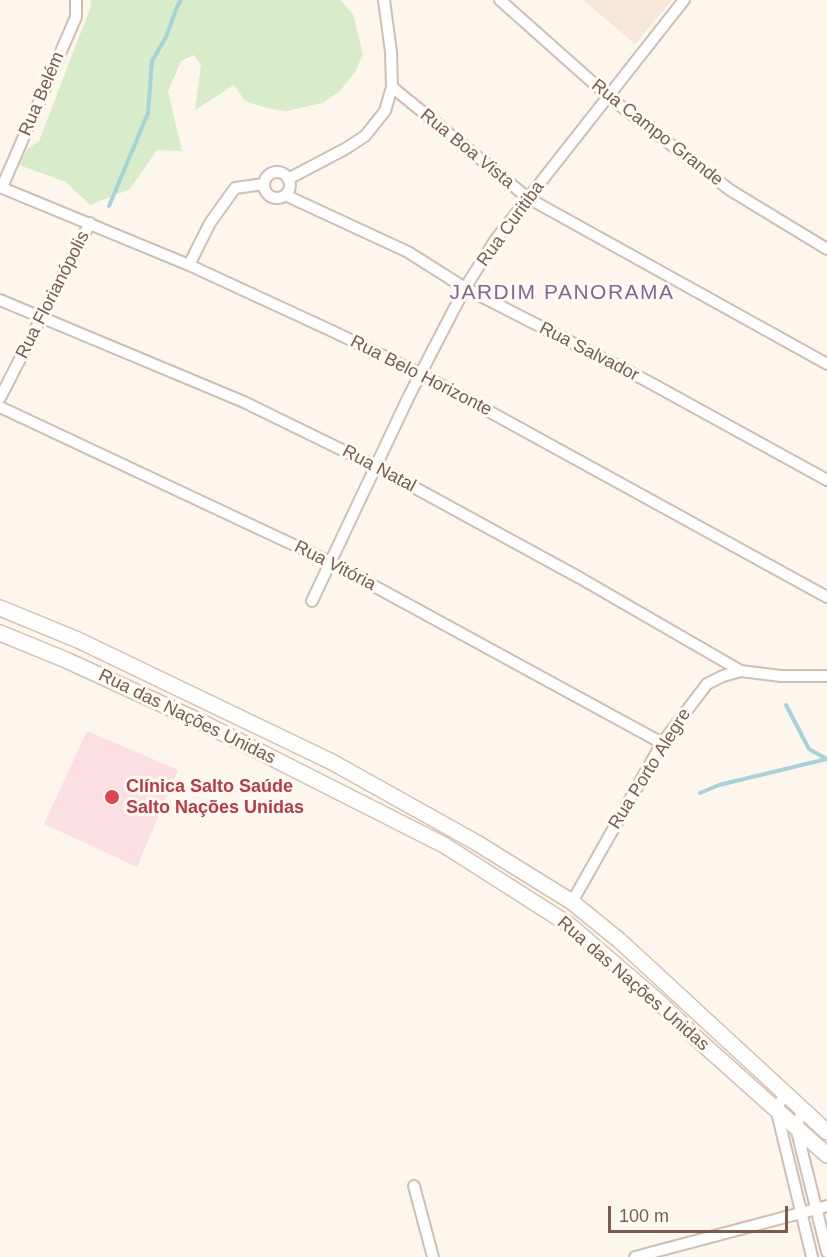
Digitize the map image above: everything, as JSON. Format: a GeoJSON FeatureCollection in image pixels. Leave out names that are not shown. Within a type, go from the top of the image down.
{"type":"FeatureCollection","features":[{"type":"Feature","properties":{"kind":"main road","name":"Rua das Nações Unidas"},"geometry":{"type":"LineString","coordinates":[[0,608],[78,640],[332,762],[477,843],[572,902],[620,941],[803,1110]]}},
{"type":"Feature","properties":{"kind":"main road","name":"Rua das Nações Unidas"},"geometry":{"type":"LineString","coordinates":[[0,633],[66,660],[203,723],[444,845],[568,924],[660,1003],[827,1155]]}},
{"type":"Feature","properties":{"kind":"main road"},"geometry":{"type":"LineString","coordinates":[[66,660],[70,646],[78,640]]}},
{"type":"Feature","properties":{"kind":"main road"},"geometry":{"type":"LineString","coordinates":[[444,845],[481,860],[484,853],[477,843]]}},
{"type":"Feature","properties":{"kind":"main road"},"geometry":{"type":"LineString","coordinates":[[803,1110],[827,1132]]}},
{"type":"Feature","properties":{"kind":"street","name":"Rua Belém"},"geometry":{"type":"LineString","coordinates":[[1,187],[76,17],[75,0]]}},
{"type":"Feature","properties":{"kind":"street"},"geometry":{"type":"LineString","coordinates":[[288,179],[365,136],[385,111],[392,87],[392,60],[384,0]]}},
{"type":"Feature","properties":{"kind":"street","name":"Rua Campo Grande"},"geometry":{"type":"LineString","coordinates":[[500,0],[609,97],[730,190],[827,249]]}},
{"type":"Feature","properties":{"kind":"street","name":"Rua Curitiba"},"geometry":{"type":"LineString","coordinates":[[312,601],[375,466],[465,288],[496,239],[684,0]]}},
{"type":"Feature","properties":{"kind":"street","name":"Rua Boa Vista"},"geometry":{"type":"LineString","coordinates":[[392,87],[528,198],[827,364]]}},
{"type":"Feature","properties":{"kind":"street"},"geometry":{"type":"LineString","coordinates":[[274,172],[281,173],[288,179],[289,190],[285,195],[279,198],[266,193],[264,184],[268,175],[274,172]]}},
{"type":"Feature","properties":{"kind":"street"},"geometry":{"type":"LineString","coordinates":[[189,265],[210,223],[235,188],[264,184]]}},
{"type":"Feature","properties":{"kind":"street","name":"Rua Belo Horizonte"},"geometry":{"type":"LineString","coordinates":[[1,187],[189,265],[421,374],[827,597]]}},
{"type":"Feature","properties":{"kind":"street","name":"Rua Salvador"},"geometry":{"type":"LineString","coordinates":[[285,195],[408,252],[465,288],[647,381],[827,480]]}},
{"type":"Feature","properties":{"kind":"street","name":"Rua Florianópolis"},"geometry":{"type":"LineString","coordinates":[[0,398],[90,223]]}},
{"type":"Feature","properties":{"kind":"street","name":"Rua Natal"},"geometry":{"type":"LineString","coordinates":[[0,300],[244,402],[375,466],[570,572],[741,671]]}},
{"type":"Feature","properties":{"kind":"street","name":"Rua Vitória"},"geometry":{"type":"LineString","coordinates":[[0,407],[330,562],[662,743]]}},
{"type":"Feature","properties":{"kind":"street","name":"Rua Porto Alegre"},"geometry":{"type":"LineString","coordinates":[[572,902],[662,743],[706,684],[741,671],[781,676],[827,676]]}},
{"type":"Feature","properties":{"kind":"street"},"geometry":{"type":"LineString","coordinates":[[786,1094],[776,1108],[812,1257]]}},
{"type":"Feature","properties":{"kind":"street"},"geometry":{"type":"LineString","coordinates":[[803,1110],[796,1127],[827,1252]]}},
{"type":"Feature","properties":{"kind":"street"},"geometry":{"type":"LineString","coordinates":[[414,1186],[433,1257]]}},
{"type":"Feature","properties":{"kind":"street"},"geometry":{"type":"LineString","coordinates":[[635,1257],[827,1206]]}},
{"type":"Feature","properties":{"kind":"shaded area"},"geometry":{"type":"Polygon","coordinates":[[[583,0],[672,0],[635,44],[583,0]]]}},
{"type":"Feature","properties":{"kind":"shaded area","name":"Clínica Salto Saúde Salto Nações Unidas"},"geometry":{"type":"Polygon","coordinates":[[[87,731],[178,770],[137,867],[44,824],[87,731]]]}},
{"type":"Feature","properties":{"kind":"green space"},"geometry":{"type":"Polygon","coordinates":[[[90,0],[340,0],[353,14],[363,54],[355,72],[340,91],[323,103],[286,111],[266,108],[245,101],[234,85],[195,110],[201,65],[194,55],[181,61],[168,91],[182,151],[157,150],[130,189],[90,205],[66,182],[19,165],[27,149],[39,141],[91,6],[90,0]]]}},
{"type":"Feature","properties":{"kind":"waterway"},"geometry":{"type":"LineString","coordinates":[[109,206],[148,113],[152,61],[166,37],[181,0]]}},
{"type":"Feature","properties":{"kind":"waterway"},"geometry":{"type":"LineString","coordinates":[[786,705],[809,749],[825,758]]}},
{"type":"Feature","properties":{"kind":"waterway"},"geometry":{"type":"LineString","coordinates":[[700,793],[719,785],[827,759]]}},
{"type":"Feature","properties":{"kind":"place","name":"Clínica Salto Saúde Salto Nações Unidas"},"geometry":{"type":"Point","coordinates":[112,797]}},
{"type":"Feature","properties":{"kind":"district","name":"JARDIM PANORAMA"},"geometry":{"type":"Point","coordinates":[562,293]}}]}
